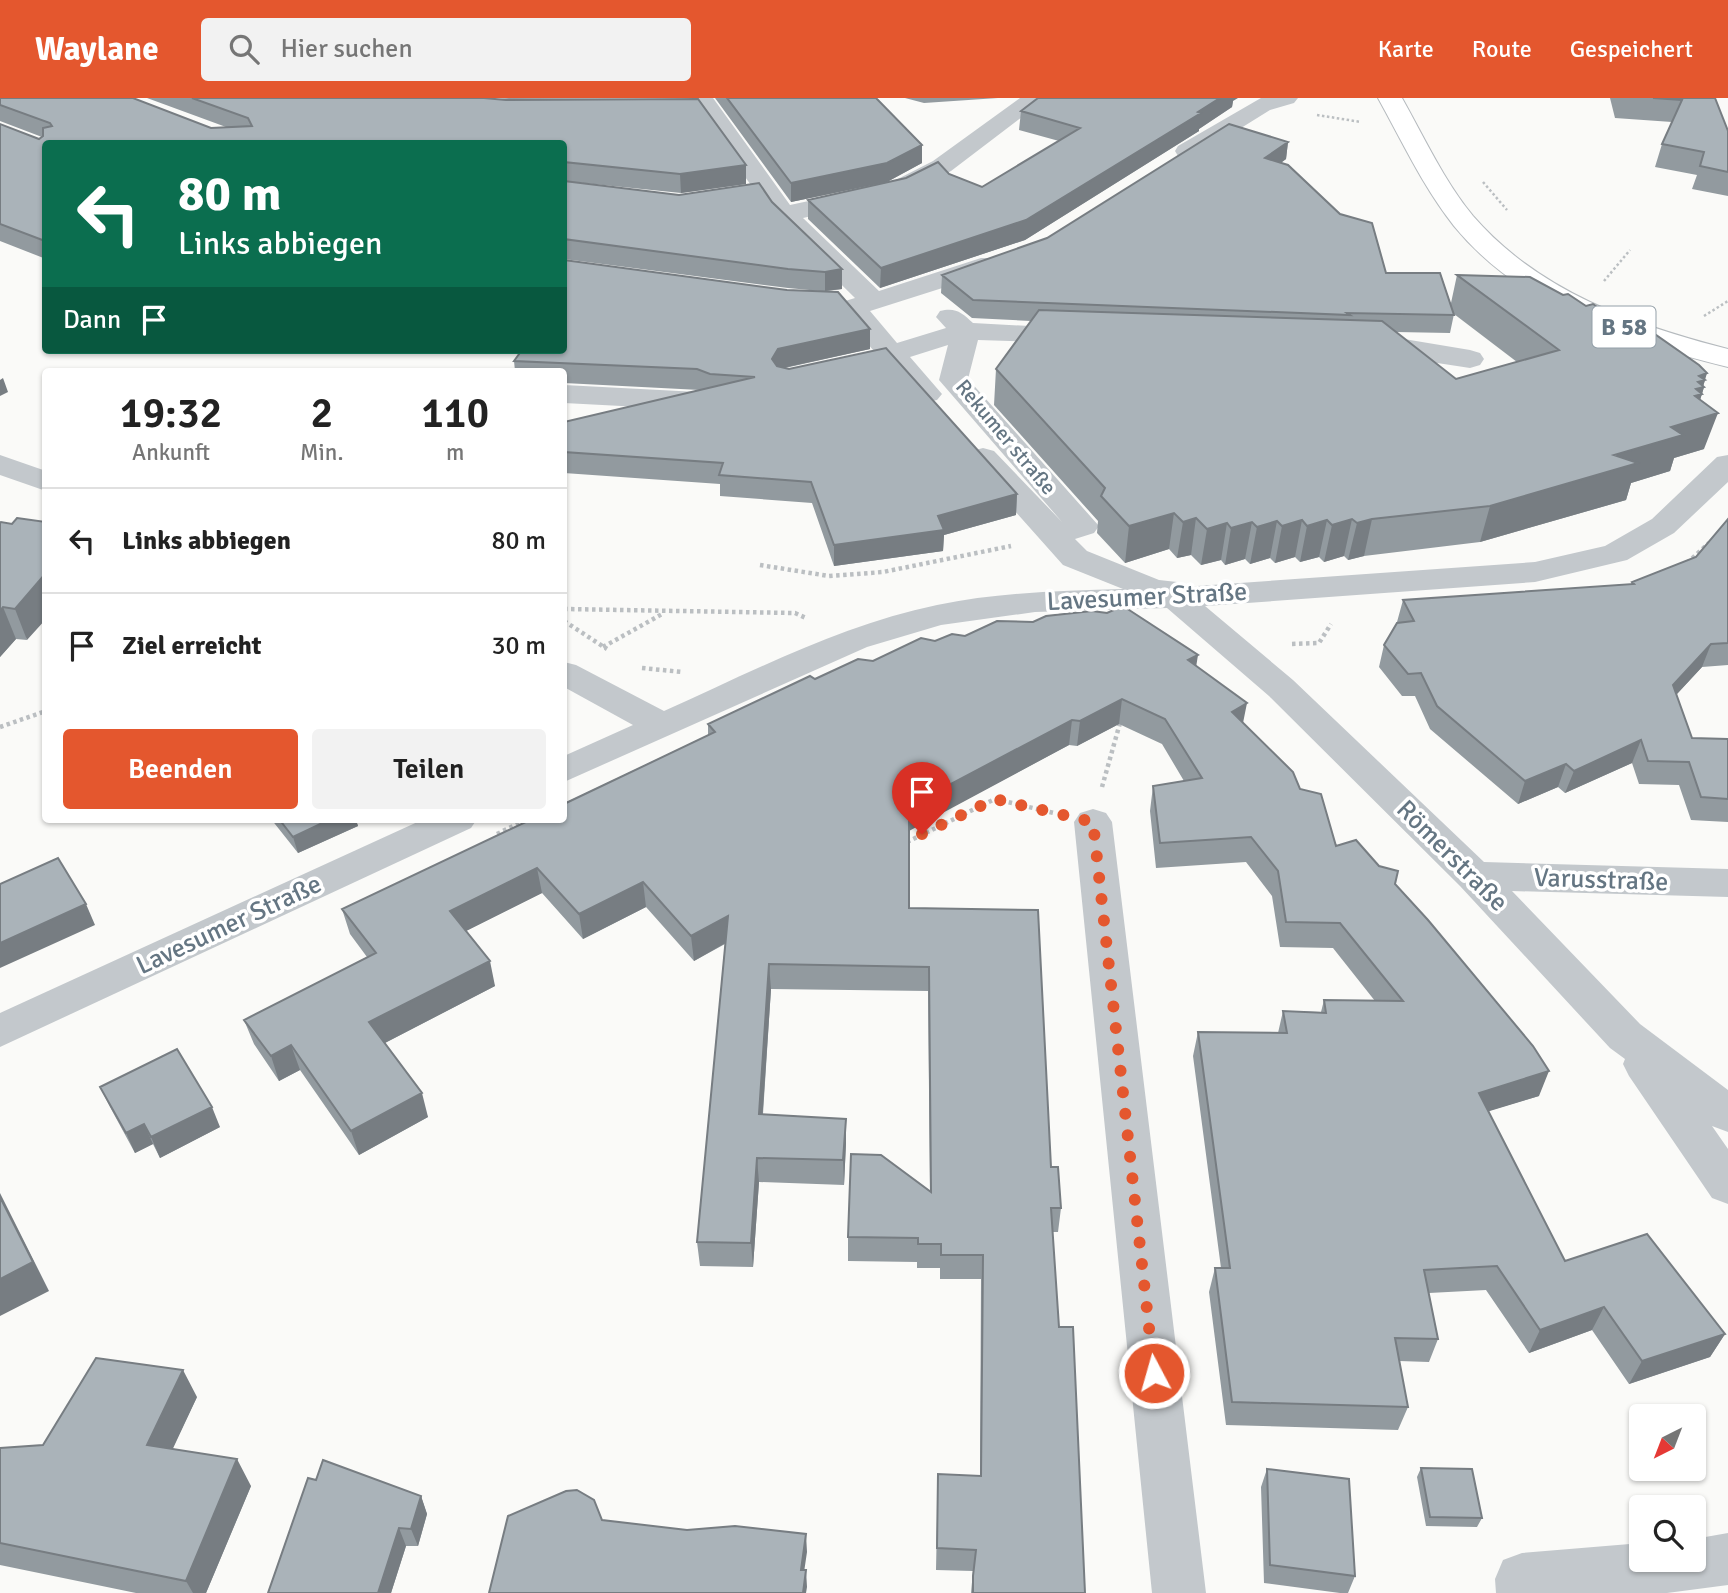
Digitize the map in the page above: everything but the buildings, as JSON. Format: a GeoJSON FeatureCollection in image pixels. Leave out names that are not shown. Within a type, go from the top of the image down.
{"type":"FeatureCollection","features":[{"type":"Feature","properties":{"kind":"main road","name":"B 58"},"geometry":{"type":"LineString","coordinates":[[1390,98],[1438,184],[1463,220],[1488,247],[1528,278],[1568,303],[1609,322],[1667,343],[1728,358]]}},
{"type":"Feature","properties":{"kind":"street"},"geometry":{"type":"LineString","coordinates":[[784,214],[896,190],[942,166],[1035,98]]}},
{"type":"Feature","properties":{"kind":"street"},"geometry":{"type":"LineString","coordinates":[[1168,164],[1274,101]]}},
{"type":"Feature","properties":{"kind":"street"},"geometry":{"type":"LineString","coordinates":[[695,105],[755,193],[784,214],[872,300]]}},
{"type":"Feature","properties":{"kind":"street"},"geometry":{"type":"LineString","coordinates":[[923,148],[942,166]]}},
{"type":"Feature","properties":{"kind":"street"},"geometry":{"type":"LineString","coordinates":[[825,302],[872,300],[917,290],[1010,257]]}},
{"type":"Feature","properties":{"kind":"street"},"geometry":{"type":"LineString","coordinates":[[917,290],[966,331]]}},
{"type":"Feature","properties":{"kind":"street","name":"Rekumer straße"},"geometry":{"type":"LineString","coordinates":[[872,300],[852,308],[1075,558],[1174,598]]}},
{"type":"Feature","properties":{"kind":"street"},"geometry":{"type":"LineString","coordinates":[[843,365],[893,355],[966,331],[1106,336]]}},
{"type":"Feature","properties":{"kind":"street","name":"Rekumer straße"},"geometry":{"type":"LineString","coordinates":[[966,331],[953,380],[1083,526],[1053,535]]}},
{"type":"Feature","properties":{"kind":"street"},"geometry":{"type":"LineString","coordinates":[[1343,344],[1398,346],[1470,359]]}},
{"type":"Feature","properties":{"kind":"street"},"geometry":{"type":"LineString","coordinates":[[567,394],[698,401]]}},
{"type":"Feature","properties":{"kind":"street","name":"Lavesumer Straße"},"geometry":{"type":"LineString","coordinates":[[567,769],[855,639],[938,615],[1007,606],[1174,598],[1535,572],[1616,553],[1663,526],[1698,496],[1728,464]]}},
{"type":"Feature","properties":{"kind":"street"},"geometry":{"type":"LineString","coordinates":[[1138,559],[1174,598]]}},
{"type":"Feature","properties":{"kind":"street","name":"Römerstraße"},"geometry":{"type":"LineString","coordinates":[[1174,598],[1233,645],[1474,876],[1625,1036],[1728,1114]]}},
{"type":"Feature","properties":{"kind":"street"},"geometry":{"type":"LineString","coordinates":[[567,675],[662,725]]}},
{"type":"Feature","properties":{"kind":"street"},"geometry":{"type":"LineString","coordinates":[[1093,822],[1179,1593]]}},
{"type":"Feature","properties":{"kind":"street","name":"Lavesumer Straße"},"geometry":{"type":"LineString","coordinates":[[0,1031],[449,823]]}},
{"type":"Feature","properties":{"kind":"street","name":"Varusstraße"},"geometry":{"type":"LineString","coordinates":[[1474,876],[1728,883]]}},
{"type":"Feature","properties":{"kind":"street"},"geometry":{"type":"LineString","coordinates":[[1625,1036],[1728,1185]]}},
{"type":"Feature","properties":{"kind":"street"},"geometry":{"type":"LineString","coordinates":[[1523,1593],[1522,1579],[1714,1563],[1728,1559]]}},
{"type":"Feature","properties":{"kind":"path"},"geometry":{"type":"LineString","coordinates":[[1274,101],[1362,122],[1404,122]]}},
{"type":"Feature","properties":{"kind":"path"},"geometry":{"type":"LineString","coordinates":[[1479,177],[1511,214]]}},
{"type":"Feature","properties":{"kind":"path"},"geometry":{"type":"LineString","coordinates":[[760,565],[829,576],[883,572],[961,558],[1053,535]]}},
{"type":"Feature","properties":{"kind":"path"},"geometry":{"type":"LineString","coordinates":[[1682,567],[1714,537]]}},
{"type":"Feature","properties":{"kind":"path"},"geometry":{"type":"LineString","coordinates":[[567,609],[795,613],[855,639]]}},
{"type":"Feature","properties":{"kind":"path"},"geometry":{"type":"LineString","coordinates":[[603,646],[665,612]]}},
{"type":"Feature","properties":{"kind":"path"},"geometry":{"type":"LineString","coordinates":[[1233,645],[1319,643],[1331,624],[1343,621]]}},
{"type":"Feature","properties":{"kind":"path"},"geometry":{"type":"LineString","coordinates":[[0,727],[42,712]]}},
{"type":"Feature","properties":{"kind":"path"},"geometry":{"type":"LineString","coordinates":[[898,846],[995,799],[1093,822],[1119,723]]}},
{"type":"Feature","properties":{"kind":"route"},"geometry":{"type":"LineString","coordinates":[[922,834],[995,799],[1093,822],[1154,1373]]}}]}
